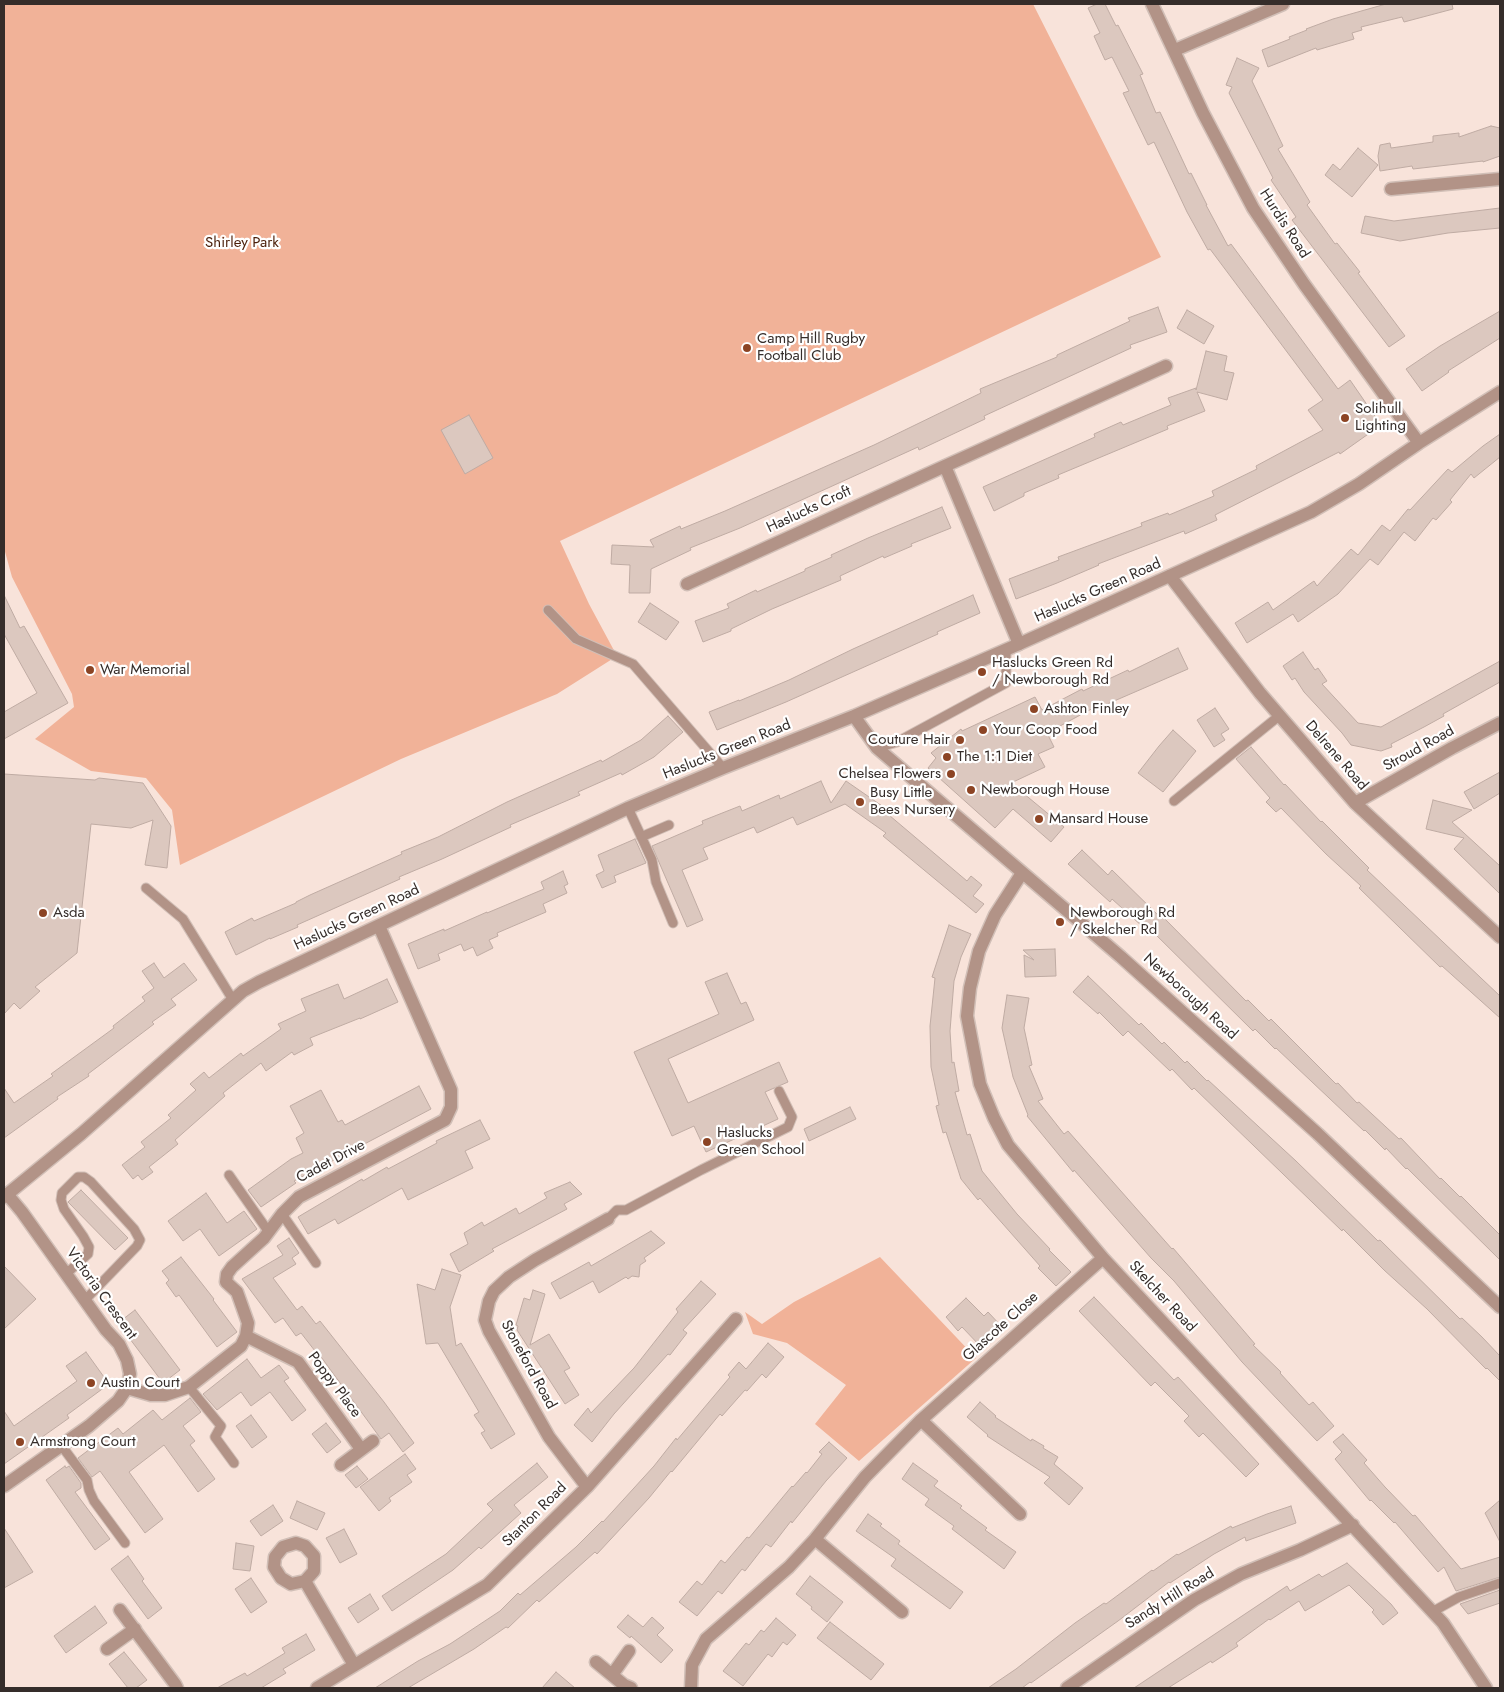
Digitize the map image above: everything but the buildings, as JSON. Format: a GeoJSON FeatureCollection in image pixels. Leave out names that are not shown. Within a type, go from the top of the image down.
{"type":"FeatureCollection","features":[{"type":"Feature","properties":{"kind":"street","name":"Hurdis Road"},"geometry":{"type":"LineString","coordinates":[[1152,4],[1203,113],[1253,208],[1304,284],[1419,443]]}},
{"type":"Feature","properties":{"kind":"street"},"geometry":{"type":"LineString","coordinates":[[1174,50],[1283,4]]}},
{"type":"Feature","properties":{"kind":"street"},"geometry":{"type":"LineString","coordinates":[[1390,189],[1500,179]]}},
{"type":"Feature","properties":{"kind":"street","name":"Haslucks Croft"},"geometry":{"type":"LineString","coordinates":[[687,584],[1166,366]]}},
{"type":"Feature","properties":{"kind":"street","name":"Haslucks Green Road"},"geometry":{"type":"LineString","coordinates":[[5,1194],[82,1134],[243,991],[259,982],[628,808],[854,716],[1006,650],[1311,512],[1359,484],[1419,443],[1500,392]]}},
{"type":"Feature","properties":{"kind":"street"},"geometry":{"type":"LineString","coordinates":[[945,466],[1019,644]]}},
{"type":"Feature","properties":{"kind":"street","name":"Delrene Road"},"geometry":{"type":"LineString","coordinates":[[1170,576],[1260,693],[1355,804],[1500,937]]}},
{"type":"Feature","properties":{"kind":"street","name":"Newborough Road"},"geometry":{"type":"LineString","coordinates":[[854,716],[877,748],[1121,956],[1311,1128],[1500,1307]]}},
{"type":"Feature","properties":{"kind":"street","name":"Stroud Road"},"geometry":{"type":"LineString","coordinates":[[1355,804],[1452,748],[1500,724]]}},
{"type":"Feature","properties":{"kind":"street","name":"Skelcher Road"},"geometry":{"type":"LineString","coordinates":[[1022,873],[995,915],[979,951],[970,988],[967,1016],[980,1084],[1008,1145],[1103,1258],[1444,1624],[1486,1688]]}},
{"type":"Feature","properties":{"kind":"street","name":"Cadet Drive"},"geometry":{"type":"LineString","coordinates":[[246,1336],[248,1322],[243,1306],[237,1292],[226,1282],[227,1274],[232,1267],[264,1238],[282,1214],[299,1197],[445,1120],[451,1107],[451,1090],[379,926]]}},
{"type":"Feature","properties":{"kind":"street","name":"Victoria Crescent"},"geometry":{"type":"LineString","coordinates":[[5,1194],[22,1212],[106,1330],[119,1344],[127,1360],[130,1374],[127,1388]]}},
{"type":"Feature","properties":{"kind":"street","name":"Stoneford Road"},"geometry":{"type":"LineString","coordinates":[[586,1487],[549,1437],[489,1331],[485,1320],[488,1301],[494,1291],[509,1277],[535,1260],[608,1219]]}},
{"type":"Feature","properties":{"kind":"street","name":"Glascote Close"},"geometry":{"type":"LineString","coordinates":[[691,1688],[692,1665],[706,1639],[789,1567],[815,1539],[865,1477],[921,1420],[1103,1258]]}},
{"type":"Feature","properties":{"kind":"street","name":"Stanton Road"},"geometry":{"type":"LineString","coordinates":[[318,1688],[487,1585],[586,1487],[736,1319]]}},
{"type":"Feature","properties":{"kind":"street"},"geometry":{"type":"LineString","coordinates":[[4,1486],[89,1426],[118,1402],[127,1388],[151,1395],[165,1395],[189,1386],[241,1346],[246,1336]]}},
{"type":"Feature","properties":{"kind":"street","name":"Poppy Place"},"geometry":{"type":"LineString","coordinates":[[246,1336],[298,1362],[361,1450]]}},
{"type":"Feature","properties":{"kind":"street"},"geometry":{"type":"LineString","coordinates":[[921,1420],[1020,1514]]}},
{"type":"Feature","properties":{"kind":"street"},"geometry":{"type":"LineString","coordinates":[[341,1465],[373,1441]]}},
{"type":"Feature","properties":{"kind":"street","name":"Sandy Hill Road"},"geometry":{"type":"LineString","coordinates":[[1067,1688],[1194,1600],[1241,1574],[1300,1550],[1353,1525]]}},
{"type":"Feature","properties":{"kind":"street"},"geometry":{"type":"LineString","coordinates":[[815,1539],[902,1612]]}},
{"type":"Feature","properties":{"kind":"street"},"geometry":{"type":"LineString","coordinates":[[305,1581],[354,1665]]}},
{"type":"Feature","properties":{"kind":"street"},"geometry":{"type":"LineString","coordinates":[[120,1610],[177,1688]]}},
{"type":"Feature","properties":{"kind":"street"},"geometry":{"type":"LineString","coordinates":[[107,1649],[135,1629]]}},
{"type":"Feature","properties":{"kind":"street"},"geometry":{"type":"LineString","coordinates":[[612,1675],[629,1650]]}},
{"type":"Feature","properties":{"kind":"street"},"geometry":{"type":"LineString","coordinates":[[596,1662],[624,1685],[632,1688]]}},
{"type":"Feature","properties":{"kind":"lane"},"geometry":{"type":"LineString","coordinates":[[548,610],[576,639],[633,664],[723,768]]}},
{"type":"Feature","properties":{"kind":"lane"},"geometry":{"type":"LineString","coordinates":[[877,748],[897,742],[1006,683],[1006,650]]}},
{"type":"Feature","properties":{"kind":"lane"},"geometry":{"type":"LineString","coordinates":[[1174,801],[1279,716]]}},
{"type":"Feature","properties":{"kind":"lane"},"geometry":{"type":"LineString","coordinates":[[628,808],[652,860],[656,882],[673,923]]}},
{"type":"Feature","properties":{"kind":"lane"},"geometry":{"type":"LineString","coordinates":[[641,837],[670,825]]}},
{"type":"Feature","properties":{"kind":"lane"},"geometry":{"type":"LineString","coordinates":[[146,888],[183,919],[233,1000]]}},
{"type":"Feature","properties":{"kind":"lane"},"geometry":{"type":"LineString","coordinates":[[608,1219],[617,1210],[626,1210],[788,1127],[792,1117],[779,1091]]}},
{"type":"Feature","properties":{"kind":"lane"},"geometry":{"type":"LineString","coordinates":[[229,1175],[268,1231]]}},
{"type":"Feature","properties":{"kind":"lane"},"geometry":{"type":"LineString","coordinates":[[66,1274],[88,1254],[88,1247],[83,1236],[64,1209],[61,1200],[62,1193],[78,1177],[84,1177],[91,1182],[134,1229],[140,1240],[137,1246],[84,1300]]}},
{"type":"Feature","properties":{"kind":"lane"},"geometry":{"type":"LineString","coordinates":[[282,1214],[316,1263]]}},
{"type":"Feature","properties":{"kind":"lane"},"geometry":{"type":"LineString","coordinates":[[189,1386],[220,1426],[215,1437],[234,1463]]}},
{"type":"Feature","properties":{"kind":"lane"},"geometry":{"type":"LineString","coordinates":[[62,1445],[87,1480],[94,1501],[125,1543]]}},
{"type":"Feature","properties":{"kind":"lane"},"geometry":{"type":"LineString","coordinates":[[1432,1612],[1459,1598],[1500,1584]]}},
{"type":"Feature","properties":{"kind":"green space","name":"Shirley Park"},"geometry":{"type":"Polygon","coordinates":[[[4,4],[1033,4],[1161,257],[560,541],[589,604],[617,656],[557,694],[401,759],[180,865],[172,810],[146,778],[91,771],[35,739],[74,707],[72,694],[12,577],[4,548],[4,4]]]}},
{"type":"Feature","properties":{"kind":"green space"},"geometry":{"type":"Polygon","coordinates":[[[880,1257],[976,1358],[859,1461],[815,1424],[846,1385],[787,1343],[753,1334],[745,1312],[762,1324],[794,1302],[880,1257]]]}},
{"type":"Feature","properties":{"kind":"place","name":"Camp Hill Rugby Football Club"},"geometry":{"type":"Point","coordinates":[747,348]}},
{"type":"Feature","properties":{"kind":"place","name":"Solihull Lighting"},"geometry":{"type":"Point","coordinates":[1345,418]}},
{"type":"Feature","properties":{"kind":"place","name":"War Memorial"},"geometry":{"type":"Point","coordinates":[90,670]}},
{"type":"Feature","properties":{"kind":"place","name":"Haslucks Green Rd / Newborough Rd"},"geometry":{"type":"Point","coordinates":[982,672]}},
{"type":"Feature","properties":{"kind":"place","name":"Ashton Finley"},"geometry":{"type":"Point","coordinates":[1034,709]}},
{"type":"Feature","properties":{"kind":"place","name":"Your Coop Food"},"geometry":{"type":"Point","coordinates":[983,730]}},
{"type":"Feature","properties":{"kind":"place","name":"Couture Hair"},"geometry":{"type":"Point","coordinates":[960,740]}},
{"type":"Feature","properties":{"kind":"place","name":"The 1:1 Diet"},"geometry":{"type":"Point","coordinates":[947,757]}},
{"type":"Feature","properties":{"kind":"place","name":"Chelsea Flowers"},"geometry":{"type":"Point","coordinates":[951,774]}},
{"type":"Feature","properties":{"kind":"place","name":"Newborough House"},"geometry":{"type":"Point","coordinates":[971,790]}},
{"type":"Feature","properties":{"kind":"place","name":"Busy Little Bees Nursery"},"geometry":{"type":"Point","coordinates":[860,802]}},
{"type":"Feature","properties":{"kind":"place","name":"Mansard House"},"geometry":{"type":"Point","coordinates":[1039,819]}},
{"type":"Feature","properties":{"kind":"place","name":"Asda"},"geometry":{"type":"Point","coordinates":[43,913]}},
{"type":"Feature","properties":{"kind":"place","name":"Newborough Rd / Skelcher Rd"},"geometry":{"type":"Point","coordinates":[1060,922]}},
{"type":"Feature","properties":{"kind":"place","name":"Haslucks Green School"},"geometry":{"type":"Point","coordinates":[707,1142]}},
{"type":"Feature","properties":{"kind":"place","name":"Austin Court"},"geometry":{"type":"Point","coordinates":[91,1383]}},
{"type":"Feature","properties":{"kind":"place","name":"Armstrong Court"},"geometry":{"type":"Point","coordinates":[20,1442]}}]}
